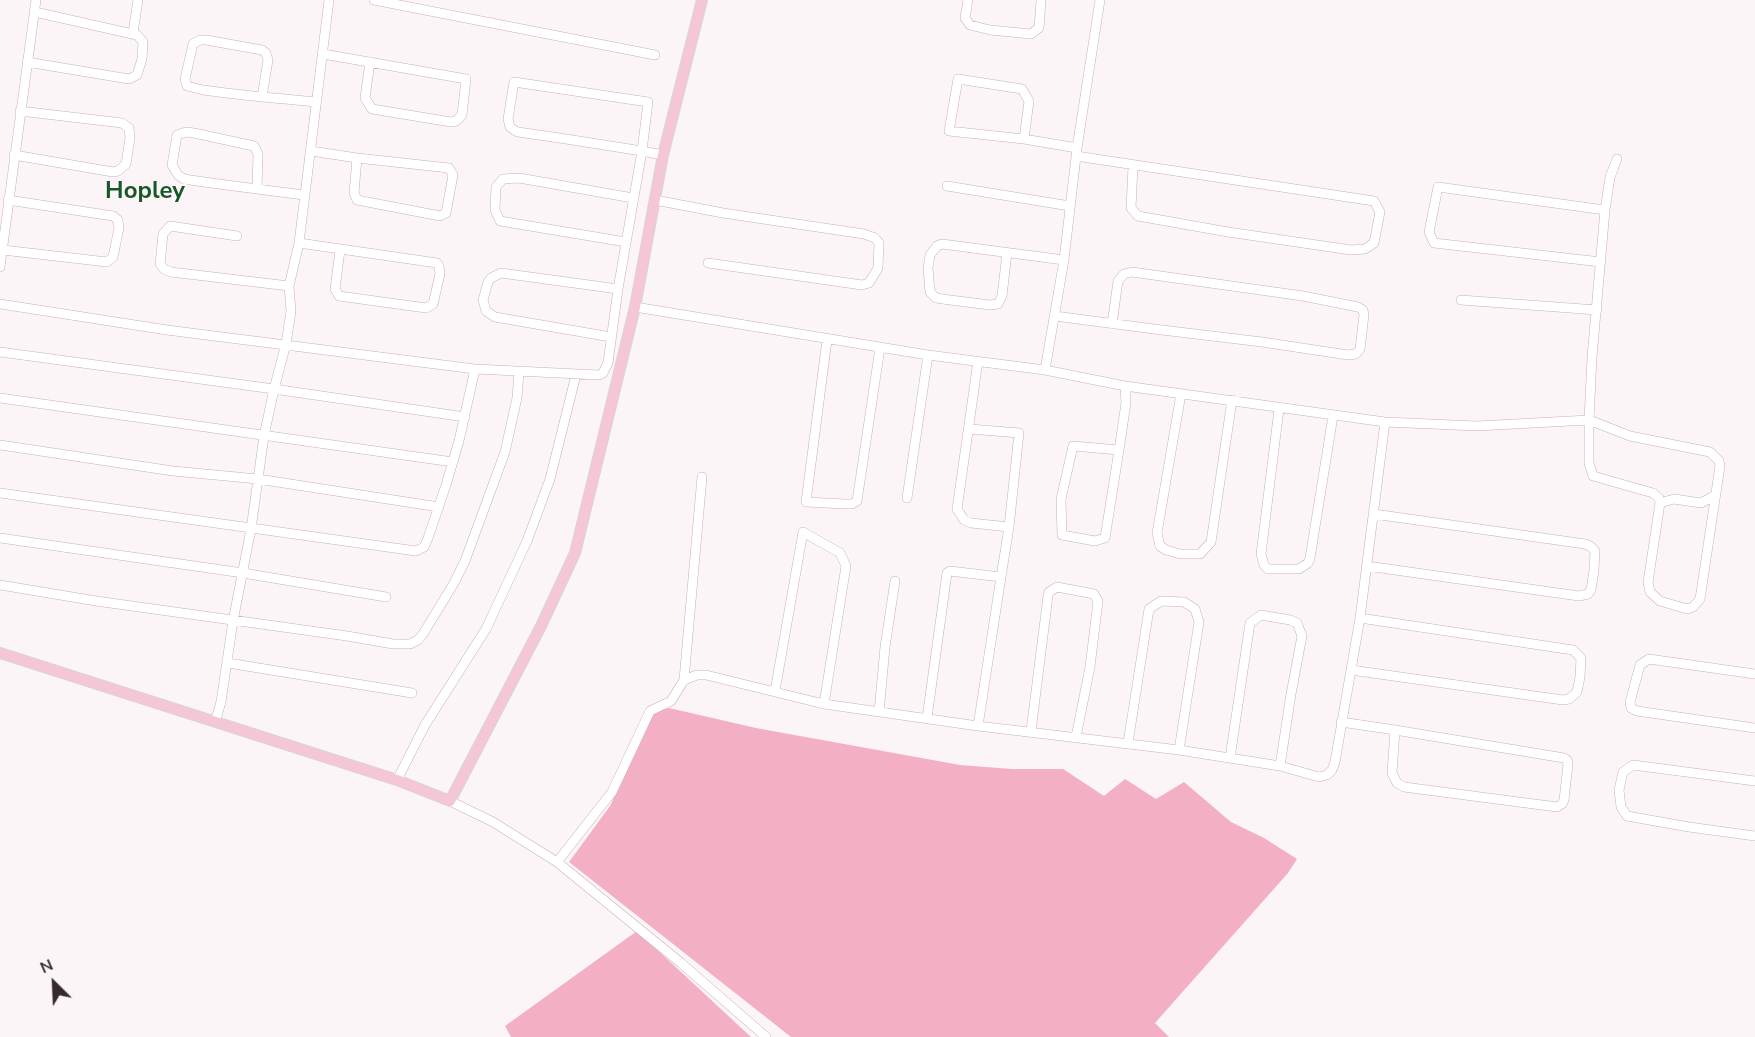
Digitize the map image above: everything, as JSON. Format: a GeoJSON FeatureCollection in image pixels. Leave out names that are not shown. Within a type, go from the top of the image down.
{"type":"FeatureCollection","features":[{"type":"Feature","properties":{"kind":"main road"},"geometry":{"type":"LineString","coordinates":[[0,653],[397,780],[450,801],[541,626],[575,553],[635,307],[663,155],[702,0]]}},
{"type":"Feature","properties":{"kind":"street"},"geometry":{"type":"LineString","coordinates":[[0,267],[36,0]]}},
{"type":"Feature","properties":{"kind":"street"},"geometry":{"type":"LineString","coordinates":[[133,33],[138,0]]}},
{"type":"Feature","properties":{"kind":"street"},"geometry":{"type":"LineString","coordinates":[[215,722],[221,702],[233,621],[251,529],[264,436],[286,344],[291,311],[289,286],[299,243],[329,0]]}},
{"type":"Feature","properties":{"kind":"street"},"geometry":{"type":"LineString","coordinates":[[374,0],[655,55]]}},
{"type":"Feature","properties":{"kind":"street"},"geometry":{"type":"LineString","coordinates":[[968,0],[965,18],[970,25],[990,30],[1031,34],[1039,28],[1041,0]]}},
{"type":"Feature","properties":{"kind":"street"},"geometry":{"type":"LineString","coordinates":[[1045,370],[1064,260],[1077,152],[1100,0]]}},
{"type":"Feature","properties":{"kind":"street"},"geometry":{"type":"LineString","coordinates":[[27,62],[123,78],[134,78],[140,69],[143,48],[141,38],[133,33],[35,12]]}},
{"type":"Feature","properties":{"kind":"street"},"geometry":{"type":"LineString","coordinates":[[262,97],[268,60],[266,53],[262,50],[206,40],[193,44],[185,79],[187,86],[203,90],[262,97],[316,102]]}},
{"type":"Feature","properties":{"kind":"street"},"geometry":{"type":"LineString","coordinates":[[323,54],[370,62],[466,79],[462,115],[451,122],[372,109],[365,98],[370,62]]}},
{"type":"Feature","properties":{"kind":"street"},"geometry":{"type":"LineString","coordinates":[[1024,139],[1029,101],[1022,89],[958,79],[949,131],[1024,139],[1133,166],[1374,201],[1380,212],[1374,243],[1365,249],[1352,250],[1138,216],[1131,208],[1133,166]]}},
{"type":"Feature","properties":{"kind":"street"},"geometry":{"type":"LineString","coordinates":[[0,304],[177,332],[476,369],[594,376],[603,373],[608,363],[618,289],[642,151],[648,102],[514,82],[508,119],[510,127],[514,130],[642,151],[663,155]]}},
{"type":"Feature","properties":{"kind":"street"},"geometry":{"type":"LineString","coordinates":[[14,155],[113,172],[123,169],[126,164],[130,138],[129,128],[122,123],[20,111]]}},
{"type":"Feature","properties":{"kind":"street"},"geometry":{"type":"LineString","coordinates":[[257,189],[258,153],[254,146],[194,133],[186,132],[177,135],[171,159],[178,175],[194,180],[257,189],[304,195]]}},
{"type":"Feature","properties":{"kind":"street"},"geometry":{"type":"LineString","coordinates":[[311,151],[449,168],[453,175],[446,213],[440,216],[357,200],[354,193],[357,158]]}},
{"type":"Feature","properties":{"kind":"street"},"geometry":{"type":"LineString","coordinates":[[635,307],[827,340],[1045,370],[1125,386],[1333,416],[1385,422],[1477,426],[1589,420],[1630,436],[1713,454],[1720,466],[1700,599],[1693,607],[1687,609],[1660,601],[1648,588],[1659,498],[1653,493],[1593,476],[1589,456],[1589,420],[1605,210],[1610,177],[1617,159]]}},
{"type":"Feature","properties":{"kind":"street"},"geometry":{"type":"LineString","coordinates":[[626,242],[500,221],[495,210],[496,187],[503,179],[509,177],[633,198]]}},
{"type":"Feature","properties":{"kind":"street"},"geometry":{"type":"LineString","coordinates":[[947,186],[1070,206]]}},
{"type":"Feature","properties":{"kind":"street"},"geometry":{"type":"LineString","coordinates":[[1601,262],[1434,243],[1429,232],[1438,187],[1605,210]]}},
{"type":"Feature","properties":{"kind":"street"},"geometry":{"type":"LineString","coordinates":[[3,250],[107,262],[113,256],[119,228],[118,220],[112,216],[8,200]]}},
{"type":"Feature","properties":{"kind":"street"},"geometry":{"type":"LineString","coordinates":[[655,200],[723,213],[864,234],[875,238],[879,243],[878,268],[869,283],[862,285],[708,263]]}},
{"type":"Feature","properties":{"kind":"street"},"geometry":{"type":"LineString","coordinates":[[237,236],[170,226],[163,234],[160,264],[171,272],[289,286]]}},
{"type":"Feature","properties":{"kind":"street"},"geometry":{"type":"LineString","coordinates":[[299,243],[437,263],[440,274],[433,304],[426,308],[339,296],[335,289],[340,250]]}},
{"type":"Feature","properties":{"kind":"street"},"geometry":{"type":"LineString","coordinates":[[1007,253],[1002,296],[998,304],[936,298],[930,292],[928,268],[930,255],[936,246],[950,245],[1064,260]]}},
{"type":"Feature","properties":{"kind":"street"},"geometry":{"type":"LineString","coordinates":[[1055,316],[1112,324],[1262,342],[1348,356],[1356,354],[1360,349],[1364,315],[1363,310],[1358,307],[1325,300],[1132,272],[1124,274],[1118,280],[1112,324]]}},
{"type":"Feature","properties":{"kind":"street"},"geometry":{"type":"LineString","coordinates":[[611,337],[495,317],[486,311],[483,300],[488,282],[501,273],[618,289]]}},
{"type":"Feature","properties":{"kind":"street"},"geometry":{"type":"LineString","coordinates":[[1461,300],[1597,310]]}},
{"type":"Feature","properties":{"kind":"street"},"geometry":{"type":"LineString","coordinates":[[827,340],[806,502],[852,504],[857,501],[880,348]]}},
{"type":"Feature","properties":{"kind":"street"},"geometry":{"type":"LineString","coordinates":[[0,352],[465,417]]}},
{"type":"Feature","properties":{"kind":"street"},"geometry":{"type":"LineString","coordinates":[[907,498],[928,355]]}},
{"type":"Feature","properties":{"kind":"street"},"geometry":{"type":"LineString","coordinates":[[978,361],[957,509],[964,520],[971,523],[1009,527]]}},
{"type":"Feature","properties":{"kind":"street"},"geometry":{"type":"LineString","coordinates":[[0,493],[416,550],[424,547],[439,507],[453,462],[476,369]]}},
{"type":"Feature","properties":{"kind":"street"},"geometry":{"type":"LineString","coordinates":[[0,585],[233,621],[393,644],[410,644],[418,640],[454,583],[472,543],[505,452],[517,398],[519,372]]}},
{"type":"Feature","properties":{"kind":"street"},"geometry":{"type":"LineString","coordinates":[[397,780],[425,725],[486,629],[527,541],[550,479],[576,375]]}},
{"type":"Feature","properties":{"kind":"street"},"geometry":{"type":"LineString","coordinates":[[1119,450],[1073,446],[1061,499],[1062,535],[1095,541],[1105,538],[1119,450],[1126,403],[1125,386]]}},
{"type":"Feature","properties":{"kind":"street"},"geometry":{"type":"LineString","coordinates":[[1181,394],[1157,533],[1160,546],[1180,554],[1200,554],[1211,542],[1232,400]]}},
{"type":"Feature","properties":{"kind":"street"},"geometry":{"type":"LineString","coordinates":[[0,398],[453,462]]}},
{"type":"Feature","properties":{"kind":"street"},"geometry":{"type":"LineString","coordinates":[[1279,409],[1261,554],[1264,565],[1268,568],[1299,569],[1308,563],[1333,416]]}},
{"type":"Feature","properties":{"kind":"street"},"geometry":{"type":"LineString","coordinates":[[684,680],[693,675],[706,675],[824,704],[978,726],[1179,750],[1280,766],[1319,777],[1327,775],[1335,762],[1360,618],[1385,422]]}},
{"type":"Feature","properties":{"kind":"street"},"geometry":{"type":"LineString","coordinates":[[970,429],[1019,433],[1009,527],[978,726]]}},
{"type":"Feature","properties":{"kind":"street"},"geometry":{"type":"LineString","coordinates":[[0,445],[173,471],[258,479],[439,507]]}},
{"type":"Feature","properties":{"kind":"street"},"geometry":{"type":"LineString","coordinates":[[557,862],[612,792],[650,711],[671,701],[684,680],[702,477]]}},
{"type":"Feature","properties":{"kind":"street"},"geometry":{"type":"LineString","coordinates":[[1660,503],[1674,499],[1701,502],[1714,496]]}},
{"type":"Feature","properties":{"kind":"street"},"geometry":{"type":"LineString","coordinates":[[1367,566],[1579,596],[1588,594],[1591,590],[1594,570],[1595,551],[1585,544],[1374,514]]}},
{"type":"Feature","properties":{"kind":"street"},"geometry":{"type":"LineString","coordinates":[[775,691],[803,532],[840,553],[846,566],[824,704]]}},
{"type":"Feature","properties":{"kind":"street"},"geometry":{"type":"LineString","coordinates":[[0,538],[243,573],[387,597]]}},
{"type":"Feature","properties":{"kind":"street"},"geometry":{"type":"LineString","coordinates":[[927,718],[947,573],[950,571],[1001,577]]}},
{"type":"Feature","properties":{"kind":"street"},"geometry":{"type":"LineString","coordinates":[[879,712],[885,646],[895,581]]}},
{"type":"Feature","properties":{"kind":"street"},"geometry":{"type":"LineString","coordinates":[[1031,731],[1048,596],[1049,592],[1056,588],[1094,594],[1098,601],[1090,667],[1076,737]]}},
{"type":"Feature","properties":{"kind":"street"},"geometry":{"type":"LineString","coordinates":[[1128,743],[1149,609],[1161,600],[1184,602],[1195,609],[1199,622],[1179,750]]}},
{"type":"Feature","properties":{"kind":"street"},"geometry":{"type":"LineString","coordinates":[[1230,758],[1250,623],[1260,615],[1290,620],[1299,626],[1302,636],[1280,766]]}},
{"type":"Feature","properties":{"kind":"street"},"geometry":{"type":"LineString","coordinates":[[1351,670],[1563,700],[1569,699],[1577,692],[1580,677],[1581,658],[1573,650],[1360,618]]}},
{"type":"Feature","properties":{"kind":"street"},"geometry":{"type":"LineString","coordinates":[[1755,674],[1649,659],[1640,665],[1630,702],[1631,708],[1637,711],[1755,728]]}},
{"type":"Feature","properties":{"kind":"street"},"geometry":{"type":"LineString","coordinates":[[228,663],[412,693]]}},
{"type":"Feature","properties":{"kind":"street"},"geometry":{"type":"LineString","coordinates":[[1341,722],[1395,730],[1566,758],[1568,764],[1564,800],[1557,807],[1404,787],[1397,783],[1392,773],[1395,730]]}},
{"type":"Feature","properties":{"kind":"street"},"geometry":{"type":"LineString","coordinates":[[1755,781],[1633,765],[1623,772],[1619,790],[1621,807],[1627,816],[1755,836]]}},
{"type":"Feature","properties":{"kind":"street"},"geometry":{"type":"LineString","coordinates":[[450,801],[493,822],[557,862],[681,963],[766,1037]]}},
{"type":"Feature","properties":{"kind":"shaded area"},"geometry":{"type":"Polygon","coordinates":[[[669,708],[756,728],[960,765],[1012,769],[1063,769],[1104,796],[1125,779],[1156,799],[1184,782],[1231,822],[1264,838],[1297,859],[1288,873],[1155,1023],[1169,1037],[791,1037],[569,862],[610,806],[654,712],[669,708]]]}},
{"type":"Feature","properties":{"kind":"shaded area"},"geometry":{"type":"Polygon","coordinates":[[[637,931],[751,1037],[511,1037],[505,1026],[637,931]]]}},
{"type":"Feature","properties":{"kind":"district","name":"Hopley"},"geometry":{"type":"Point","coordinates":[145,192]}}]}
